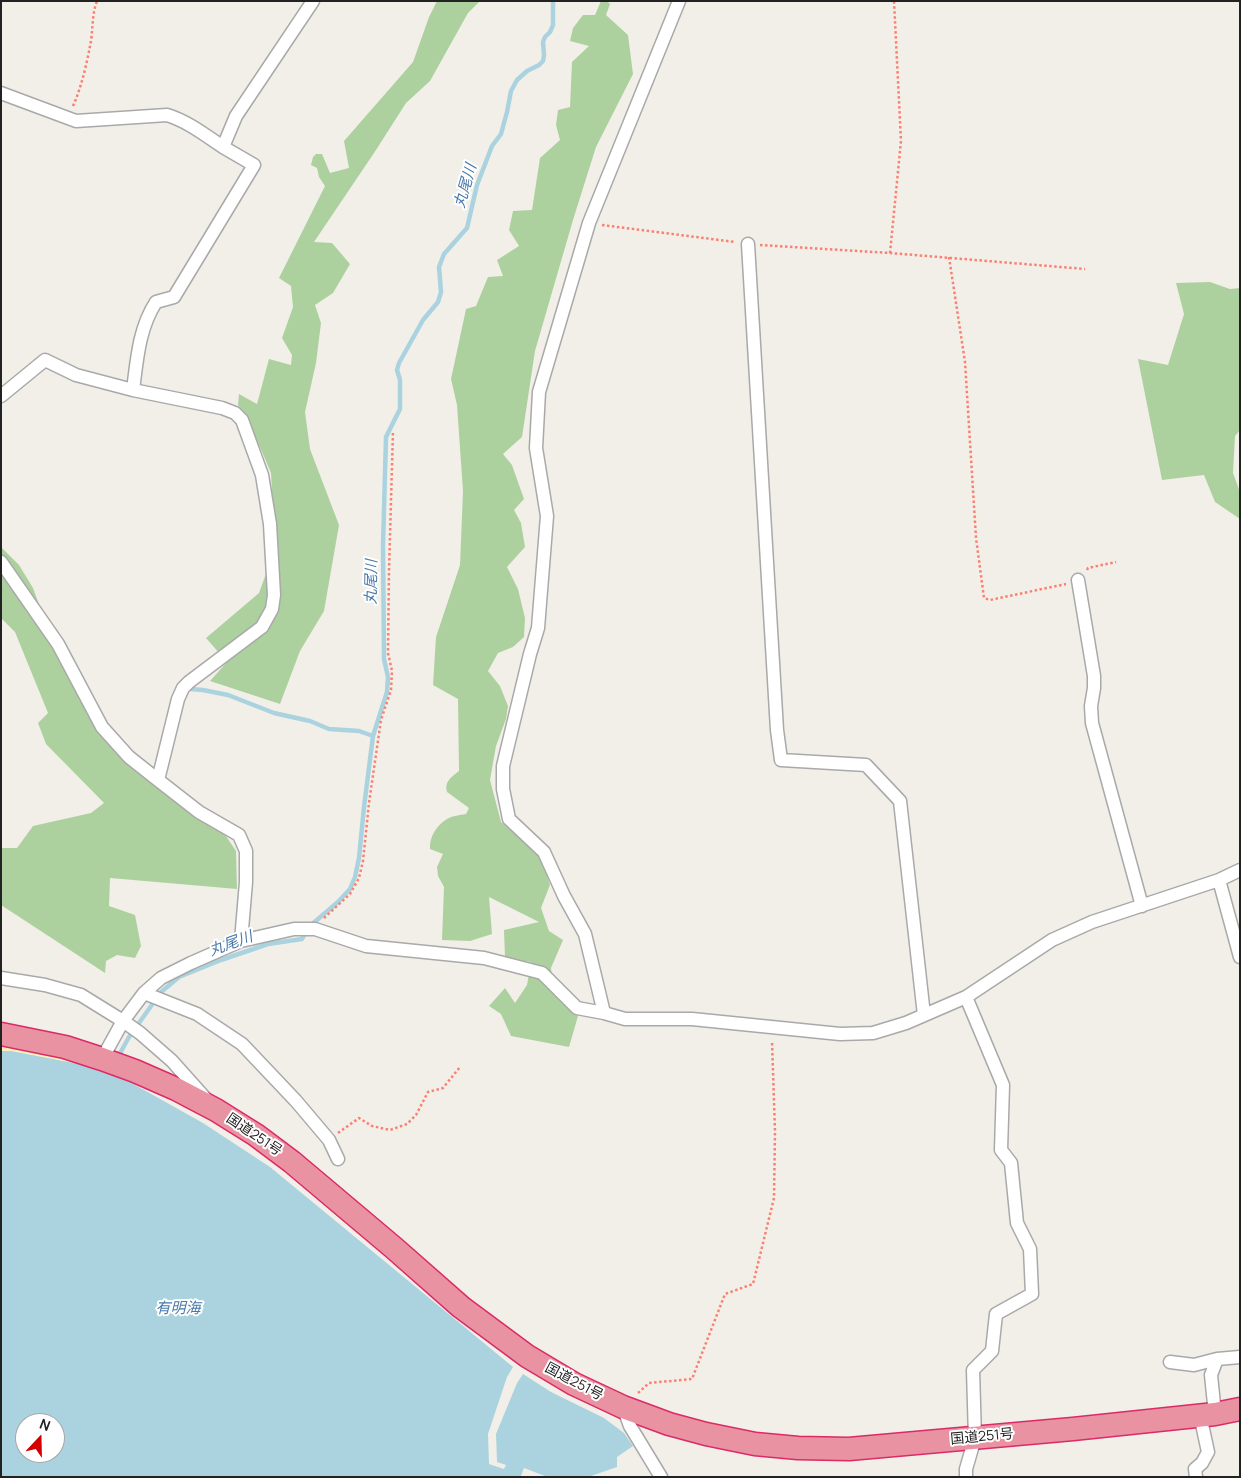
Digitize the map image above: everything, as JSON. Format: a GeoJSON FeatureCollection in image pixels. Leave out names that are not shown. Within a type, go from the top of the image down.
{"type":"FeatureCollection","features":[{"type":"Feature","properties":{"kind":"highway","name":"国道251号"},"geometry":{"type":"LineString","coordinates":[[1,1034],[66,1047],[110,1062],[176,1089],[216,1110],[256,1135],[292,1162],[461,1307],[526,1356],[574,1384],[670,1424],[755,1444],[798,1448],[849,1449],[1208,1415],[1240,1409]]}},
{"type":"Feature","properties":{"kind":"street"},"geometry":{"type":"LineString","coordinates":[[223,147],[236,116],[313,1]]}},
{"type":"Feature","properties":{"kind":"street"},"geometry":{"type":"LineString","coordinates":[[604,1013],[585,934],[564,896],[544,852],[509,819],[503,788],[503,766],[538,628],[547,516],[536,448],[540,392],[589,223],[679,1]]}},
{"type":"Feature","properties":{"kind":"street"},"geometry":{"type":"LineString","coordinates":[[1,93],[76,121],[167,115],[186,123],[254,165],[174,297],[156,302],[148,314],[139,345],[133,390]]}},
{"type":"Feature","properties":{"kind":"street"},"geometry":{"type":"LineString","coordinates":[[748,244],[777,730],[781,760],[866,765],[900,801],[924,1015]]}},
{"type":"Feature","properties":{"kind":"street"},"geometry":{"type":"LineString","coordinates":[[1,396],[45,360],[76,375],[133,390],[222,408],[235,413],[242,420],[262,475],[270,524],[274,586],[272,610],[262,627],[183,688],[178,699],[158,780]]}},
{"type":"Feature","properties":{"kind":"street"},"geometry":{"type":"LineString","coordinates":[[1,562],[58,644],[102,727],[129,757],[158,780],[199,812],[239,835],[246,851],[246,882],[241,941]]}},
{"type":"Feature","properties":{"kind":"street"},"geometry":{"type":"LineString","coordinates":[[1078,580],[1094,676],[1091,706],[1092,723],[1142,906]]}},
{"type":"Feature","properties":{"kind":"street"},"geometry":{"type":"LineString","coordinates":[[110,1062],[131,1026],[152,996],[161,978],[241,941],[294,928],[310,929],[366,946],[484,958],[542,974],[577,1008],[625,1019],[692,1019],[840,1034],[873,1033],[906,1023],[966,997],[1052,940],[1092,922],[1219,880],[1240,870]]}},
{"type":"Feature","properties":{"kind":"street"},"geometry":{"type":"LineString","coordinates":[[1219,880],[1240,957]]}},
{"type":"Feature","properties":{"kind":"street"},"geometry":{"type":"LineString","coordinates":[[1,978],[45,985],[81,994],[131,1026],[172,1061],[216,1110]]}},
{"type":"Feature","properties":{"kind":"street"},"geometry":{"type":"LineString","coordinates":[[152,996],[197,1014],[242,1044],[296,1101],[329,1140],[338,1159]]}},
{"type":"Feature","properties":{"kind":"street"},"geometry":{"type":"LineString","coordinates":[[966,997],[1003,1084],[1001,1150],[1011,1163],[1017,1223],[1030,1249],[1032,1294],[996,1314],[992,1351],[972,1370],[975,1438],[966,1469],[966,1477]]}},
{"type":"Feature","properties":{"kind":"street"},"geometry":{"type":"LineString","coordinates":[[1170,1362],[1194,1365],[1217,1359],[1240,1357]]}},
{"type":"Feature","properties":{"kind":"street"},"geometry":{"type":"LineString","coordinates":[[1196,1477],[1195,1469],[1202,1464],[1208,1452],[1211,1375],[1217,1359]]}},
{"type":"Feature","properties":{"kind":"street"},"geometry":{"type":"LineString","coordinates":[[623,1406],[630,1426],[661,1477]]}},
{"type":"Feature","properties":{"kind":"path"},"geometry":{"type":"LineString","coordinates":[[67,119],[76,100],[84,72],[97,1]]}},
{"type":"Feature","properties":{"kind":"path"},"geometry":{"type":"LineString","coordinates":[[890,253],[902,141],[894,1]]}},
{"type":"Feature","properties":{"kind":"path"},"geometry":{"type":"LineString","coordinates":[[589,223],[748,244],[1085,268]]}},
{"type":"Feature","properties":{"kind":"path"},"geometry":{"type":"LineString","coordinates":[[949,258],[965,362],[976,538],[984,598],[990,600],[1069,584],[1078,580],[1088,568],[1116,562]]}},
{"type":"Feature","properties":{"kind":"path"},"geometry":{"type":"LineString","coordinates":[[310,929],[350,894],[358,878],[363,861],[381,720],[391,690],[392,671],[388,653],[388,571],[393,431]]}},
{"type":"Feature","properties":{"kind":"path"},"geometry":{"type":"LineString","coordinates":[[623,1406],[649,1383],[692,1379],[725,1294],[753,1284],[774,1198],[775,1132],[772,1027]]}},
{"type":"Feature","properties":{"kind":"path"},"geometry":{"type":"LineString","coordinates":[[329,1140],[359,1118],[372,1126],[390,1130],[407,1124],[416,1115],[428,1092],[443,1088],[460,1067]]}},
{"type":"Feature","properties":{"kind":"green space"},"geometry":{"type":"Polygon","coordinates":[[[437,1],[480,1],[468,13],[430,81],[406,103],[314,242],[332,243],[350,264],[333,293],[315,305],[321,323],[316,363],[305,412],[310,449],[339,525],[324,611],[300,651],[280,704],[210,681],[227,662],[206,638],[259,593],[275,549],[271,473],[257,440],[238,405],[239,394],[257,404],[269,359],[291,365],[292,355],[282,338],[293,307],[291,286],[279,278],[325,186],[319,177],[317,168],[311,165],[313,157],[316,154],[322,154],[330,173],[349,168],[344,141],[413,62],[429,17],[437,1]]]}},
{"type":"Feature","properties":{"kind":"green space"},"geometry":{"type":"Polygon","coordinates":[[[601,1],[607,1],[610,4],[606,15],[628,35],[633,74],[596,147],[573,220],[535,351],[522,437],[503,454],[512,465],[524,499],[514,510],[521,523],[525,547],[507,567],[518,589],[525,618],[524,637],[513,647],[498,653],[488,671],[500,686],[508,706],[506,719],[496,746],[490,780],[501,822],[541,857],[550,885],[541,908],[549,931],[563,940],[551,968],[554,995],[578,1016],[569,1047],[511,1036],[501,1014],[489,1006],[505,988],[515,1003],[527,985],[531,962],[505,958],[504,930],[539,922],[489,897],[492,934],[470,941],[442,940],[444,887],[438,876],[437,867],[443,854],[430,849],[431,840],[434,832],[443,822],[451,817],[466,814],[469,808],[447,792],[446,788],[449,780],[459,771],[458,699],[433,685],[436,637],[460,565],[463,491],[457,405],[451,379],[466,309],[476,306],[488,277],[503,276],[497,260],[519,246],[509,230],[513,211],[532,210],[540,158],[560,140],[556,125],[558,110],[570,107],[572,62],[589,46],[570,41],[573,28],[583,15],[595,15],[601,1]]]}},
{"type":"Feature","properties":{"kind":"green space"},"geometry":{"type":"Polygon","coordinates":[[[1210,282],[1230,289],[1240,288],[1240,430],[1235,436],[1233,473],[1240,492],[1240,519],[1215,502],[1204,475],[1162,480],[1138,359],[1168,365],[1184,314],[1176,283],[1210,282]]]}},
{"type":"Feature","properties":{"kind":"green space"},"geometry":{"type":"Polygon","coordinates":[[[1,547],[19,565],[33,588],[54,645],[97,732],[161,790],[226,836],[236,851],[237,889],[110,878],[109,906],[135,915],[141,946],[135,958],[117,955],[106,961],[105,973],[1,905],[1,848],[17,848],[33,826],[91,813],[104,803],[46,744],[38,723],[48,713],[15,632],[1,618],[1,547]]]}},
{"type":"Feature","properties":{"kind":"sand"},"geometry":{"type":"Polygon","coordinates":[[[1,1042],[52,1054],[79,1064],[11,1051],[1,1051],[1,1042]]]}},
{"type":"Feature","properties":{"kind":"water","name":"有明海"},"geometry":{"type":"Polygon","coordinates":[[[1,1051],[11,1051],[79,1064],[128,1081],[203,1123],[270,1167],[513,1367],[507,1377],[488,1434],[489,1464],[504,1469],[506,1465],[497,1462],[496,1434],[517,1383],[523,1374],[551,1392],[604,1418],[624,1433],[633,1446],[617,1457],[617,1467],[588,1477],[545,1476],[524,1468],[522,1477],[1,1477],[1,1051]]]}},
{"type":"Feature","properties":{"kind":"waterway","name":"丸尾川"},"geometry":{"type":"LineString","coordinates":[[311,925],[350,889],[355,877],[359,858],[373,736],[387,692],[388,677],[384,659],[383,545],[386,437],[400,409],[400,380],[397,370],[423,320],[438,302],[441,292],[439,267],[444,254],[467,228],[477,185],[492,146],[501,134],[511,91],[517,80],[543,61],[543,42],[553,25],[553,1]]}},
{"type":"Feature","properties":{"kind":"waterway"},"geometry":{"type":"LineString","coordinates":[[191,689],[228,695],[274,713],[310,721],[329,729],[359,731],[373,736]]}},
{"type":"Feature","properties":{"kind":"waterway","name":"丸尾川"},"geometry":{"type":"LineString","coordinates":[[118,1057],[129,1037],[161,992],[179,977],[268,944],[302,939],[306,932]]}}]}
